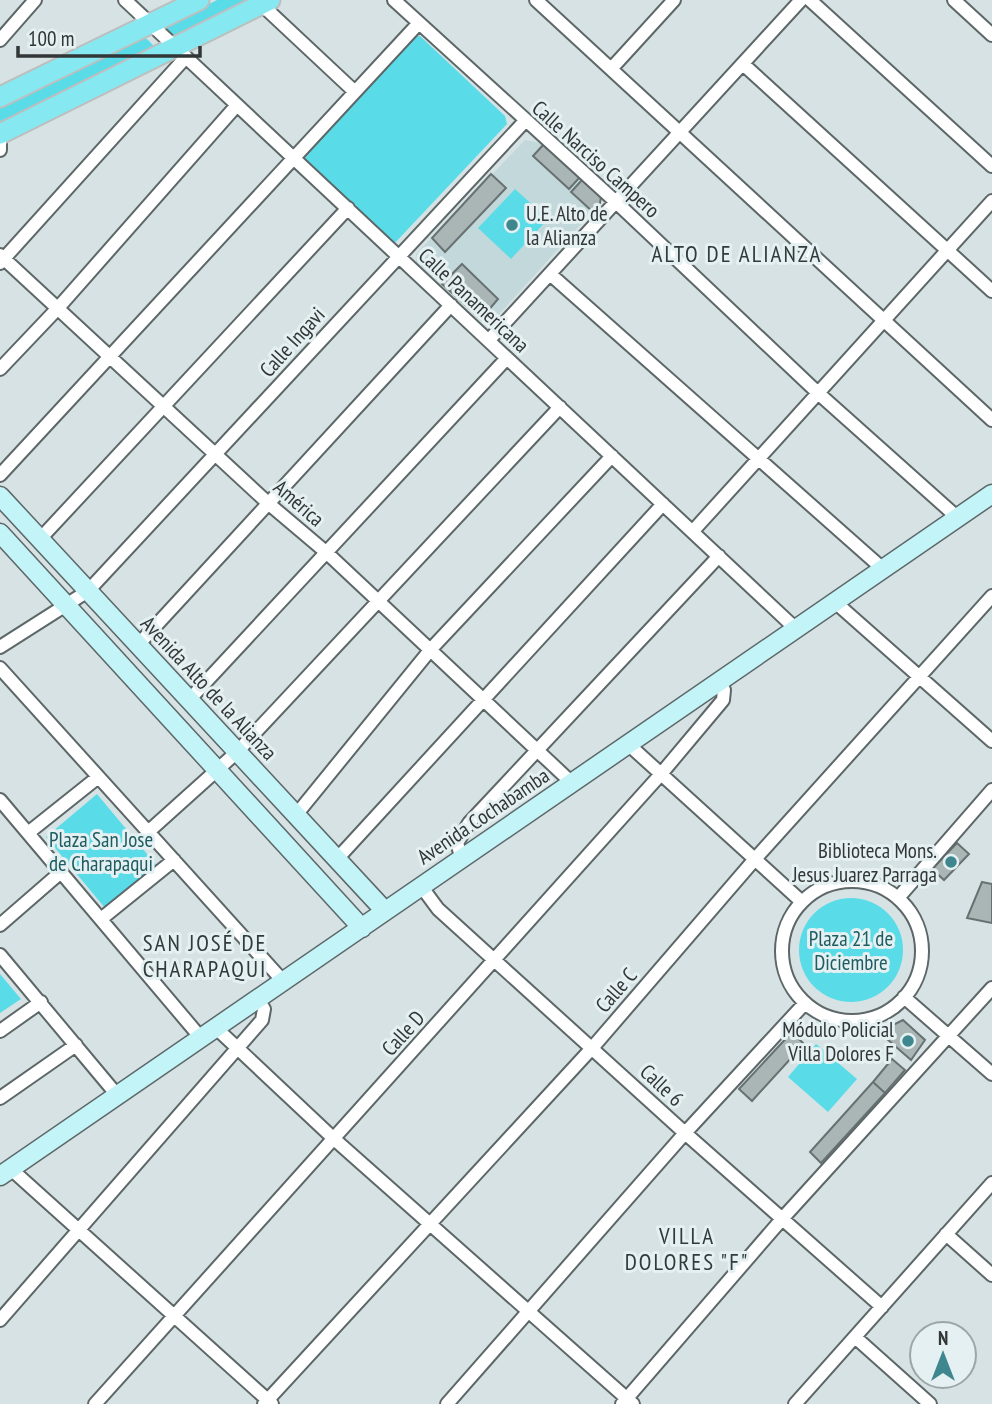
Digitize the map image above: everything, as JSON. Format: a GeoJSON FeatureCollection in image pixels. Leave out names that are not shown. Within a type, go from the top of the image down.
{"type":"FeatureCollection","features":[{"type":"Feature","properties":{"kind":"main road"},"geometry":{"type":"LineString","coordinates":[[0,97],[149,22],[199,0]]}},
{"type":"Feature","properties":{"kind":"main road"},"geometry":{"type":"LineString","coordinates":[[0,136],[180,51],[266,2]]}},
{"type":"Feature","properties":{"kind":"street"},"geometry":{"type":"LineString","coordinates":[[0,40],[35,0]]}},
{"type":"Feature","properties":{"kind":"street","name":"Calle Panamericana"},"geometry":{"type":"LineString","coordinates":[[125,0],[796,629]]}},
{"type":"Feature","properties":{"kind":"street","name":"Calle Narciso Campero"},"geometry":{"type":"LineString","coordinates":[[394,0],[616,202],[818,393],[958,518]]}},
{"type":"Feature","properties":{"kind":"street"},"geometry":{"type":"LineString","coordinates":[[611,69],[674,0]]}},
{"type":"Feature","properties":{"kind":"street"},"geometry":{"type":"LineString","coordinates":[[489,340],[801,0]]}},
{"type":"Feature","properties":{"kind":"street"},"geometry":{"type":"LineString","coordinates":[[810,0],[992,166]]}},
{"type":"Feature","properties":{"kind":"street"},"geometry":{"type":"LineString","coordinates":[[954,0],[992,35]]}},
{"type":"Feature","properties":{"kind":"street"},"geometry":{"type":"LineString","coordinates":[[539,1],[992,420]]}},
{"type":"Feature","properties":{"kind":"street"},"geometry":{"type":"LineString","coordinates":[[266,2],[355,92]]}},
{"type":"Feature","properties":{"kind":"street"},"geometry":{"type":"LineString","coordinates":[[0,475],[418,24]]}},
{"type":"Feature","properties":{"kind":"street"},"geometry":{"type":"LineString","coordinates":[[1,259],[180,51]]}},
{"type":"Feature","properties":{"kind":"street"},"geometry":{"type":"LineString","coordinates":[[743,64],[992,291]]}},
{"type":"Feature","properties":{"kind":"street"},"geometry":{"type":"LineString","coordinates":[[0,369],[58,308],[237,105]]}},
{"type":"Feature","properties":{"kind":"street","name":"Calle Ingavi"},"geometry":{"type":"LineString","coordinates":[[0,648],[88,591],[525,121]]}},
{"type":"Feature","properties":{"kind":"street"},"geometry":{"type":"LineString","coordinates":[[0,136],[0,150]]}},
{"type":"Feature","properties":{"kind":"street"},"geometry":{"type":"LineString","coordinates":[[692,531],[992,201]]}},
{"type":"Feature","properties":{"kind":"street"},"geometry":{"type":"LineString","coordinates":[[40,539],[348,208]]}},
{"type":"Feature","properties":{"kind":"street","name":"América"},"geometry":{"type":"LineString","coordinates":[[1,259],[111,355],[269,504],[327,552],[572,783]]}},
{"type":"Feature","properties":{"kind":"street"},"geometry":{"type":"LineString","coordinates":[[550,274],[883,569]]}},
{"type":"Feature","properties":{"kind":"street"},"geometry":{"type":"LineString","coordinates":[[138,645],[452,306]]}},
{"type":"Feature","properties":{"kind":"street"},"geometry":{"type":"LineString","coordinates":[[189,700],[507,358]]}},
{"type":"Feature","properties":{"kind":"street"},"geometry":{"type":"LineString","coordinates":[[148,832],[237,752],[560,407]]}},
{"type":"Feature","properties":{"kind":"street"},"geometry":{"type":"LineString","coordinates":[[296,815],[431,649],[612,456]]}},
{"type":"Feature","properties":{"kind":"street","name":"Avenida Cochabamba"},"geometry":{"type":"LineString","coordinates":[[5,1172],[992,494]]}},
{"type":"Feature","properties":{"kind":"street","name":"Avenida Alto de la Alianza"},"geometry":{"type":"LineString","coordinates":[[0,496],[385,911]]}},
{"type":"Feature","properties":{"kind":"street"},"geometry":{"type":"LineString","coordinates":[[337,859],[486,700],[663,504]]}},
{"type":"Feature","properties":{"kind":"street"},"geometry":{"type":"LineString","coordinates":[[0,533],[362,928]]}},
{"type":"Feature","properties":{"kind":"street"},"geometry":{"type":"LineString","coordinates":[[461,859],[457,843],[461,835],[719,556]]}},
{"type":"Feature","properties":{"kind":"street","name":"Calle C"},"geometry":{"type":"LineString","coordinates":[[268,1403],[430,1222],[593,1047],[755,859],[992,596]]}},
{"type":"Feature","properties":{"kind":"street"},"geometry":{"type":"LineString","coordinates":[[835,602],[992,741]]}},
{"type":"Feature","properties":{"kind":"street"},"geometry":{"type":"LineString","coordinates":[[0,668],[284,981]]}},
{"type":"Feature","properties":{"kind":"street","name":"Calle D"},"geometry":{"type":"LineString","coordinates":[[95,1404],[661,774],[723,700],[724,690],[719,682]]}},
{"type":"Feature","properties":{"kind":"street"},"geometry":{"type":"LineString","coordinates":[[628,744],[802,902]]}},
{"type":"Feature","properties":{"kind":"street"},"geometry":{"type":"LineString","coordinates":[[27,833],[97,778]]}},
{"type":"Feature","properties":{"kind":"street"},"geometry":{"type":"LineString","coordinates":[[898,898],[992,790]]}},
{"type":"Feature","properties":{"kind":"street"},"geometry":{"type":"LineString","coordinates":[[0,800],[101,919],[208,1033],[237,1051],[627,1402],[782,1219],[992,988]]}},
{"type":"Feature","properties":{"kind":"street"},"geometry":{"type":"LineString","coordinates":[[101,919],[174,860]]}},
{"type":"Feature","properties":{"kind":"street"},"geometry":{"type":"LineString","coordinates":[[0,925],[61,872]]}},
{"type":"Feature","properties":{"kind":"street"},"geometry":{"type":"LineString","coordinates":[[855,881],[878,886],[898,898],[915,920],[922,946],[918,973],[904,997],[885,1012],[850,1021],[826,1016],[805,1003],[785,972],[781,947],[787,922],[802,902],[832,884],[855,881]]}},
{"type":"Feature","properties":{"kind":"street","name":"Calle 6"},"geometry":{"type":"LineString","coordinates":[[421,886],[438,909],[882,1307]]}},
{"type":"Feature","properties":{"kind":"street"},"geometry":{"type":"LineString","coordinates":[[0,955],[117,1095]]}},
{"type":"Feature","properties":{"kind":"street"},"geometry":{"type":"LineString","coordinates":[[904,997],[992,1074]]}},
{"type":"Feature","properties":{"kind":"street"},"geometry":{"type":"LineString","coordinates":[[0,1320],[78,1228],[237,1051],[264,1014],[258,999]]}},
{"type":"Feature","properties":{"kind":"street"},"geometry":{"type":"LineString","coordinates":[[0,1031],[41,1002]]}},
{"type":"Feature","properties":{"kind":"street"},"geometry":{"type":"LineString","coordinates":[[447,1404],[685,1133],[805,1003]]}},
{"type":"Feature","properties":{"kind":"street"},"geometry":{"type":"LineString","coordinates":[[0,1098],[76,1045]]}},
{"type":"Feature","properties":{"kind":"street"},"geometry":{"type":"LineString","coordinates":[[5,1172],[78,1228],[268,1403]]}},
{"type":"Feature","properties":{"kind":"street"},"geometry":{"type":"LineString","coordinates":[[795,1404],[992,1183]]}},
{"type":"Feature","properties":{"kind":"street"},"geometry":{"type":"LineString","coordinates":[[946,1234],[992,1275]]}},
{"type":"Feature","properties":{"kind":"street"},"geometry":{"type":"LineString","coordinates":[[855,1337],[929,1404]]}},
{"type":"Feature","properties":{"kind":"shaded area","name":"U.E. Alto de la Alianza"},"geometry":{"type":"Polygon","coordinates":[[[525,140],[544,144],[601,197],[600,203],[492,322],[481,319],[416,262],[416,254],[525,140]]]}},
{"type":"Feature","properties":{"kind":"green space"},"geometry":{"type":"Polygon","coordinates":[[[217,0],[256,0],[180,39],[165,29],[166,26],[217,0]]]}},
{"type":"Feature","properties":{"kind":"green space"},"geometry":{"type":"Polygon","coordinates":[[[415,36],[420,36],[505,116],[507,124],[392,246],[299,159],[415,36]]]}},
{"type":"Feature","properties":{"kind":"green space"},"geometry":{"type":"Polygon","coordinates":[[[138,38],[147,39],[153,45],[152,51],[0,125],[0,105],[138,38]]]}},
{"type":"Feature","properties":{"kind":"green space"},"geometry":{"type":"Polygon","coordinates":[[[515,189],[548,219],[511,259],[478,228],[515,189]]]}},
{"type":"Feature","properties":{"kind":"green space","name":"Plaza San Jose de Charapaqui"},"geometry":{"type":"Polygon","coordinates":[[[97,794],[157,866],[105,908],[46,837],[97,794]]]}},
{"type":"Feature","properties":{"kind":"green space","name":"Plaza 21 de Diciembre"},"geometry":{"type":"Polygon","coordinates":[[[851,898],[871,902],[888,913],[899,930],[903,950],[899,970],[888,987],[871,998],[851,1002],[831,998],[814,987],[803,970],[799,950],[803,930],[814,913],[831,902],[851,898]]]}},
{"type":"Feature","properties":{"kind":"green space"},"geometry":{"type":"Polygon","coordinates":[[[0,974],[21,999],[0,1013],[0,974]]]}},
{"type":"Feature","properties":{"kind":"green space"},"geometry":{"type":"Polygon","coordinates":[[[816,1044],[857,1079],[828,1112],[788,1077],[816,1044]]]}},
{"type":"Feature","properties":{"kind":"building"},"geometry":{"type":"Polygon","coordinates":[[[544,144],[580,177],[569,189],[533,156],[544,144]]]}},
{"type":"Feature","properties":{"kind":"building"},"geometry":{"type":"Polygon","coordinates":[[[491,174],[506,188],[445,252],[432,238],[491,174]]]}},
{"type":"Feature","properties":{"kind":"building"},"geometry":{"type":"Polygon","coordinates":[[[582,180],[601,197],[593,212],[571,192],[582,180]]]}},
{"type":"Feature","properties":{"kind":"building"},"geometry":{"type":"Polygon","coordinates":[[[462,264],[498,299],[481,319],[442,284],[462,264]]]}},
{"type":"Feature","properties":{"kind":"building","name":"Biblioteca Mons. Jesus Juarez Parraga"},"geometry":{"type":"Polygon","coordinates":[[[957,843],[969,854],[944,880],[932,869],[957,843]]]}},
{"type":"Feature","properties":{"kind":"building"},"geometry":{"type":"Polygon","coordinates":[[[982,882],[992,884],[992,923],[967,918],[982,882]]]}},
{"type":"Feature","properties":{"kind":"building","name":"Módulo Policial Villa Dolores F"},"geometry":{"type":"Polygon","coordinates":[[[903,1020],[925,1040],[911,1060],[879,1032],[903,1020]]]}},
{"type":"Feature","properties":{"kind":"building"},"geometry":{"type":"Polygon","coordinates":[[[792,1032],[804,1044],[752,1101],[739,1089],[792,1032]]]}},
{"type":"Feature","properties":{"kind":"building"},"geometry":{"type":"Polygon","coordinates":[[[892,1059],[905,1070],[885,1093],[873,1082],[892,1059]]]}},
{"type":"Feature","properties":{"kind":"building"},"geometry":{"type":"Polygon","coordinates":[[[873,1082],[885,1093],[821,1163],[810,1152],[873,1082]]]}},
{"type":"Feature","properties":{"kind":"place","name":"U.E. Alto de la Alianza"},"geometry":{"type":"Point","coordinates":[512,225]}},
{"type":"Feature","properties":{"kind":"place","name":"Biblioteca Mons. Jesus Juarez Parraga"},"geometry":{"type":"Point","coordinates":[951,862]}},
{"type":"Feature","properties":{"kind":"place","name":"Módulo Policial Villa Dolores F"},"geometry":{"type":"Point","coordinates":[908,1041]}},
{"type":"Feature","properties":{"kind":"district","name":"ALTO DE ALIANZA"},"geometry":{"type":"Point","coordinates":[737,253]}},
{"type":"Feature","properties":{"kind":"district","name":"SAN JOSÉ DE CHARAPAQUI"},"geometry":{"type":"Point","coordinates":[205,955]}},
{"type":"Feature","properties":{"kind":"district","name":"VILLA DOLORES \"F\""},"geometry":{"type":"Point","coordinates":[687,1248]}}]}
